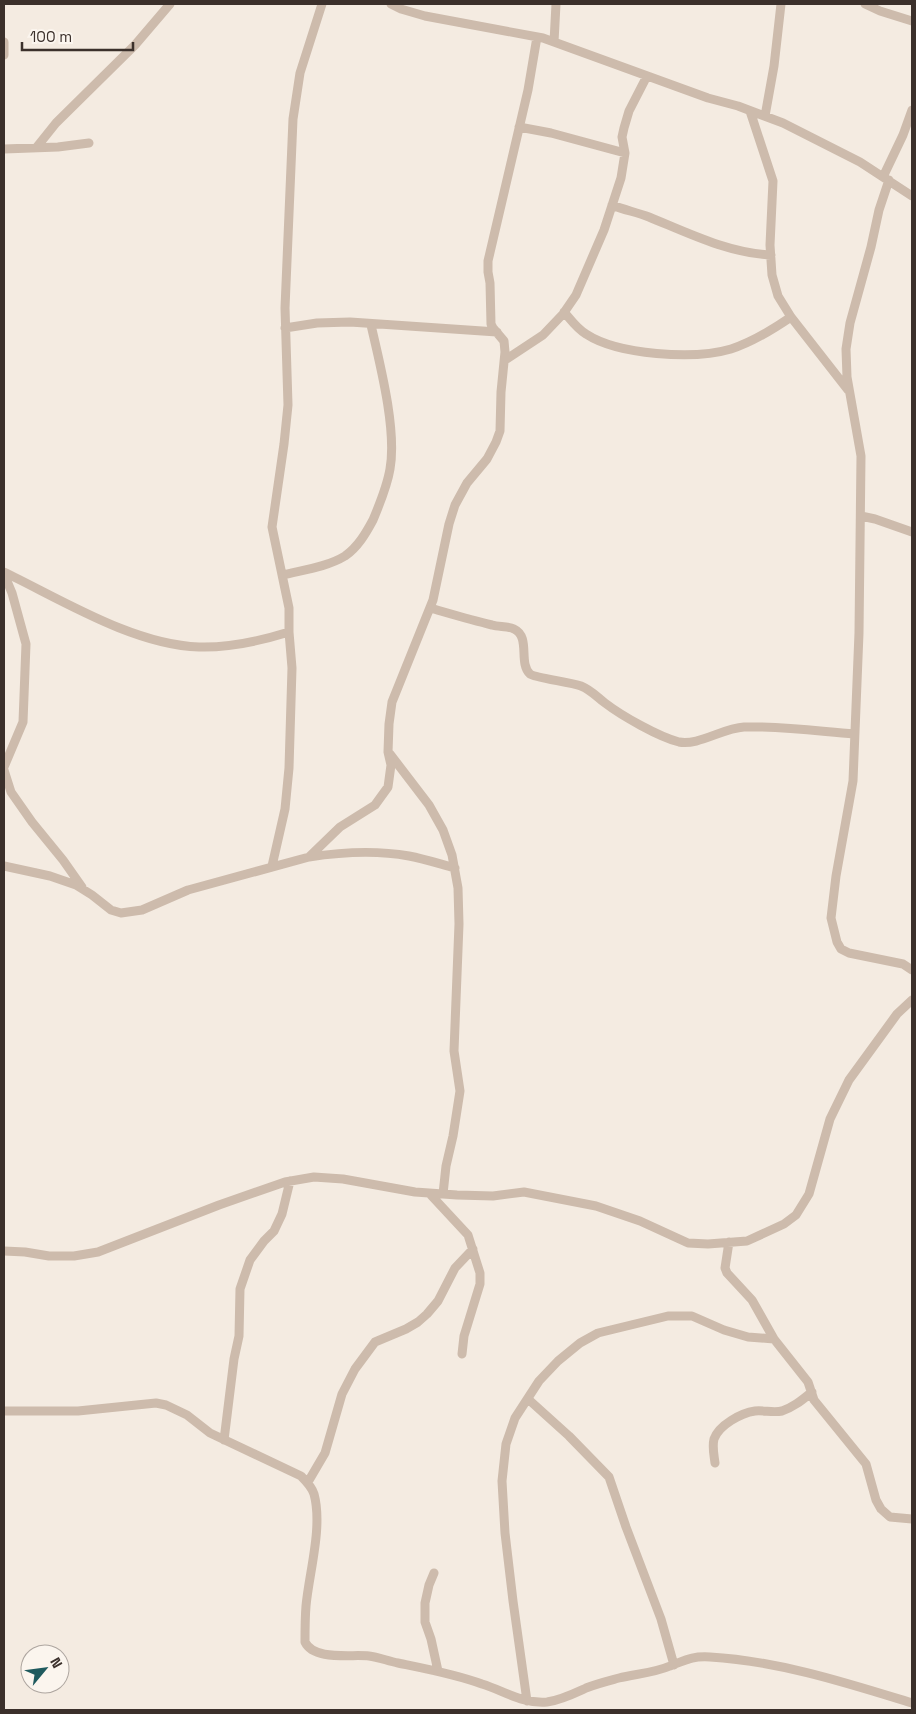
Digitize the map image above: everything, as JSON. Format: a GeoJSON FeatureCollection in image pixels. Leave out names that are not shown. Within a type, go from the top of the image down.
{"type":"FeatureCollection","features":[{"type":"Feature","properties":{"kind":"street"},"geometry":{"type":"LineString","coordinates":[[36,148],[56,123],[135,45],[170,4]]}},
{"type":"Feature","properties":{"kind":"street"},"geometry":{"type":"LineString","coordinates":[[272,866],[285,809],[289,768],[292,668],[289,608],[272,526],[288,405],[285,328],[293,119],[300,73],[322,4]]}},
{"type":"Feature","properties":{"kind":"street"},"geometry":{"type":"LineString","coordinates":[[392,4],[401,9],[425,16],[470,26],[537,37],[554,42],[708,98],[765,116],[841,152],[886,178],[912,196]]}},
{"type":"Feature","properties":{"kind":"street"},"geometry":{"type":"LineString","coordinates":[[554,42],[556,4]]}},
{"type":"Feature","properties":{"kind":"street"},"geometry":{"type":"LineString","coordinates":[[765,116],[774,66],[781,4]]}},
{"type":"Feature","properties":{"kind":"street"},"geometry":{"type":"LineString","coordinates":[[865,4],[912,22]]}},
{"type":"Feature","properties":{"kind":"street"},"geometry":{"type":"LineString","coordinates":[[309,857],[340,827],[375,805],[388,787],[391,765],[388,752],[389,724],[392,702],[430,608],[455,505],[466,483],[487,459],[500,431],[501,392],[505,360],[504,341],[491,324],[488,261],[528,90],[537,37]]}},
{"type":"Feature","properties":{"kind":"street"},"geometry":{"type":"LineString","coordinates":[[4,42],[4,55]]}},
{"type":"Feature","properties":{"kind":"street"},"geometry":{"type":"LineString","coordinates":[[505,360],[543,335],[564,312],[576,295],[590,265],[621,178],[625,154],[622,137],[624,128],[629,111],[647,76]]}},
{"type":"Feature","properties":{"kind":"street"},"geometry":{"type":"LineString","coordinates":[[912,110],[886,178],[872,247],[850,323],[846,349],[849,393],[861,456],[859,633],[853,781],[836,876],[831,918],[836,942],[841,949],[849,953],[903,964],[912,970]]}},
{"type":"Feature","properties":{"kind":"street"},"geometry":{"type":"LineString","coordinates":[[750,111],[773,181],[771,255],[772,275],[778,296],[791,317],[849,393]]}},
{"type":"Feature","properties":{"kind":"street"},"geometry":{"type":"LineString","coordinates":[[519,127],[551,133],[625,154]]}},
{"type":"Feature","properties":{"kind":"street"},"geometry":{"type":"LineString","coordinates":[[4,149],[58,147],[89,143]]}},
{"type":"Feature","properties":{"kind":"street"},"geometry":{"type":"LineString","coordinates":[[612,205],[623,210],[635,212],[687,234],[756,254],[771,255]]}},
{"type":"Feature","properties":{"kind":"street"},"geometry":{"type":"LineString","coordinates":[[564,312],[585,334],[596,339],[629,349],[688,355],[708,354],[731,349],[769,332],[791,317]]}},
{"type":"Feature","properties":{"kind":"street"},"geometry":{"type":"LineString","coordinates":[[285,328],[350,322],[371,325],[441,327],[497,332]]}},
{"type":"Feature","properties":{"kind":"street"},"geometry":{"type":"LineString","coordinates":[[283,575],[332,562],[346,555],[358,545],[383,498],[390,468],[391,440],[380,363],[371,325]]}},
{"type":"Feature","properties":{"kind":"street"},"geometry":{"type":"LineString","coordinates":[[861,516],[876,519],[912,532]]}},
{"type":"Feature","properties":{"kind":"street"},"geometry":{"type":"LineString","coordinates":[[4,573],[100,620],[171,644],[200,647],[254,643],[289,632]]}},
{"type":"Feature","properties":{"kind":"street"},"geometry":{"type":"LineString","coordinates":[[4,573],[12,593],[26,644],[24,722],[4,769],[11,792],[32,822],[63,860],[83,890]]}},
{"type":"Feature","properties":{"kind":"street"},"geometry":{"type":"LineString","coordinates":[[430,608],[495,626],[514,628],[522,640],[529,673],[536,677],[582,686],[619,712],[669,739],[681,742],[699,740],[718,732],[742,727],[854,734]]}},
{"type":"Feature","properties":{"kind":"street"},"geometry":{"type":"LineString","coordinates":[[388,752],[411,779],[443,830],[452,855],[458,888],[459,924],[454,1051],[460,1091],[446,1166],[443,1194]]}},
{"type":"Feature","properties":{"kind":"street"},"geometry":{"type":"LineString","coordinates":[[4,866],[50,876],[76,886],[111,910],[121,913],[142,910],[188,890],[272,866],[309,857],[338,853],[376,852],[410,857],[454,868]]}},
{"type":"Feature","properties":{"kind":"street"},"geometry":{"type":"LineString","coordinates":[[4,1251],[58,1256],[74,1256],[98,1252],[219,1205],[290,1181],[314,1177],[343,1179],[443,1194],[493,1196],[524,1192],[596,1206],[640,1221],[688,1243],[708,1244],[747,1240],[784,1224],[796,1215],[809,1194],[830,1119],[849,1080],[897,1014],[912,1000]]}},
{"type":"Feature","properties":{"kind":"street"},"geometry":{"type":"LineString","coordinates":[[224,1440],[234,1359],[239,1336],[240,1289],[250,1260],[274,1231],[282,1214],[290,1181]]}},
{"type":"Feature","properties":{"kind":"street"},"geometry":{"type":"LineString","coordinates":[[429,1193],[468,1234],[480,1273],[480,1284],[464,1336],[462,1354]]}},
{"type":"Feature","properties":{"kind":"street"},"geometry":{"type":"LineString","coordinates":[[729,1242],[725,1268],[727,1273],[752,1300],[774,1339],[808,1382],[818,1406],[866,1464],[876,1500],[881,1509],[890,1517],[912,1519]]}},
{"type":"Feature","properties":{"kind":"street"},"geometry":{"type":"LineString","coordinates":[[308,1482],[325,1453],[342,1394],[354,1369],[374,1342],[406,1329],[427,1314],[438,1301],[455,1268],[473,1249]]}},
{"type":"Feature","properties":{"kind":"street"},"geometry":{"type":"LineString","coordinates":[[527,1701],[510,1582],[502,1481],[506,1444],[516,1418],[539,1381],[558,1360],[580,1343],[598,1333],[668,1316],[692,1316],[724,1330],[748,1337],[774,1339]]}},
{"type":"Feature","properties":{"kind":"street"},"geometry":{"type":"LineString","coordinates":[[715,1463],[713,1448],[715,1438],[736,1417],[756,1411],[780,1411],[799,1403],[812,1392]]}},
{"type":"Feature","properties":{"kind":"street"},"geometry":{"type":"LineString","coordinates":[[528,1398],[609,1477],[661,1618],[674,1665]]}},
{"type":"Feature","properties":{"kind":"street"},"geometry":{"type":"LineString","coordinates":[[4,1409],[78,1411],[156,1403],[166,1405],[187,1415],[210,1433],[289,1469],[308,1482],[314,1493],[317,1519],[313,1565],[306,1606],[305,1642],[307,1646],[324,1654],[348,1657],[368,1656],[438,1671],[484,1684],[527,1701],[547,1702],[564,1698],[596,1685],[674,1665],[686,1658],[708,1656],[751,1661],[808,1674],[912,1703]]}},
{"type":"Feature","properties":{"kind":"street"},"geometry":{"type":"LineString","coordinates":[[434,1572],[425,1603],[425,1622],[433,1646],[438,1671]]}}]}
